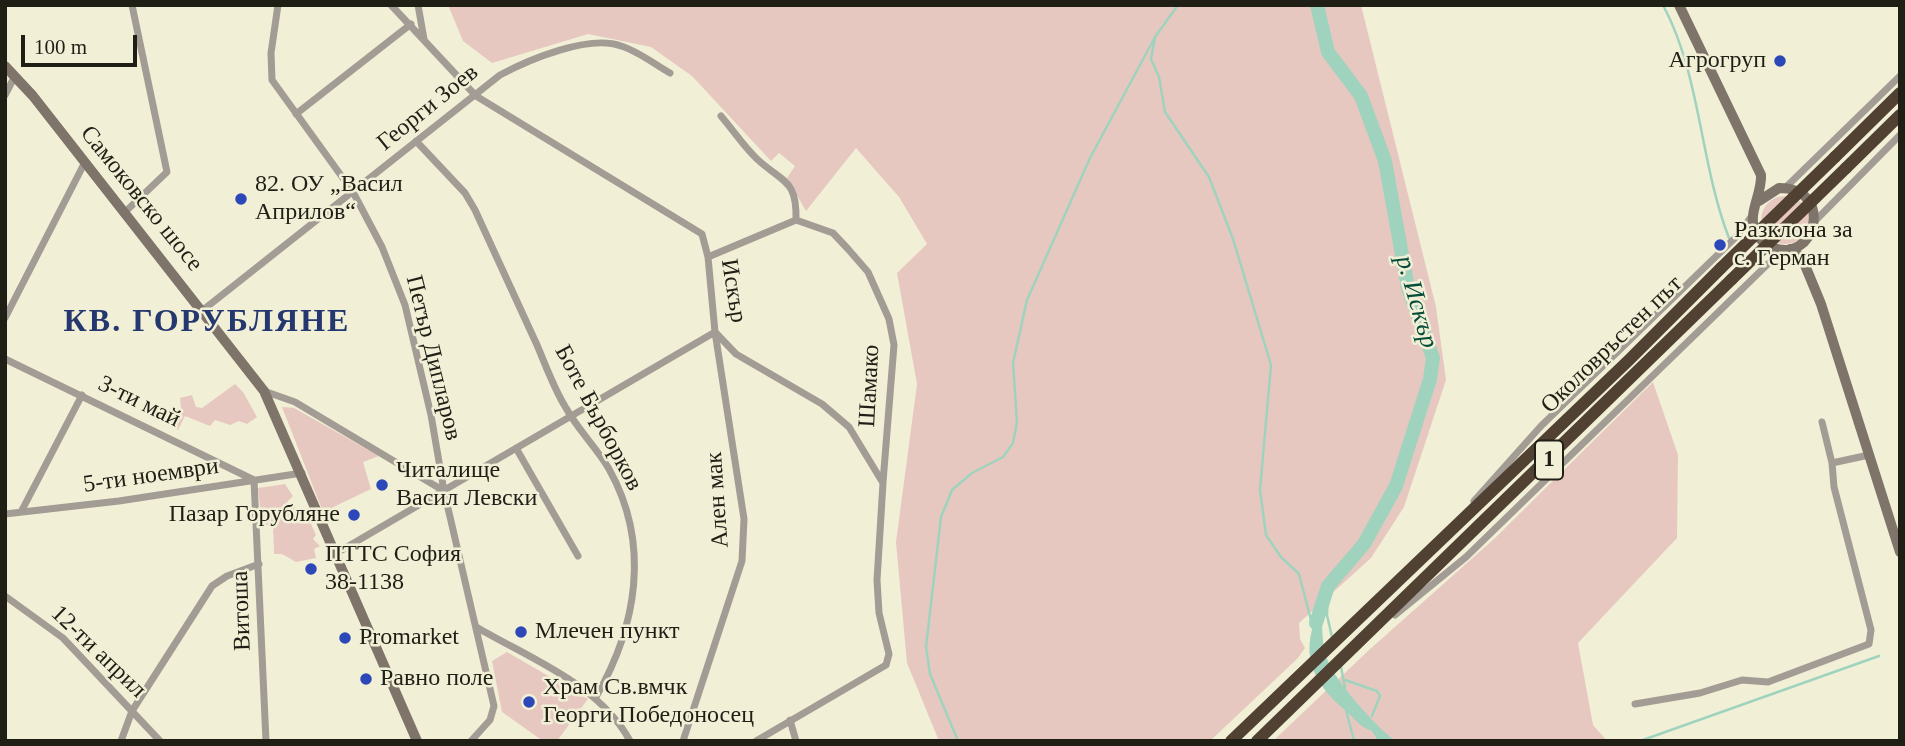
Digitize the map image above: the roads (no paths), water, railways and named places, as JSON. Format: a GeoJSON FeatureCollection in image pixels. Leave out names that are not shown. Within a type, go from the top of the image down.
{"type":"FeatureCollection","features":[{"type":"Feature","properties":{"kind":"highway","name":"Околовръстен път"},"geometry":{"type":"LineString","coordinates":[[1231,741],[1629,360],[1900,93]]}},
{"type":"Feature","properties":{"kind":"highway","name":"Околовръстен път"},"geometry":{"type":"LineString","coordinates":[[1257,741],[1900,115]]}},
{"type":"Feature","properties":{"kind":"main road"},"geometry":{"type":"LineString","coordinates":[[1679,5],[1761,175],[1754,227],[1761,240],[1770,247],[1789,249],[1802,258]]}},
{"type":"Feature","properties":{"kind":"main road","name":"Самоковско шосе"},"geometry":{"type":"LineString","coordinates":[[5,66],[125,212],[264,391],[417,741]]}},
{"type":"Feature","properties":{"kind":"main road"},"geometry":{"type":"LineString","coordinates":[[1761,175],[1782,188],[1806,197],[1812,206],[1815,222],[1804,242],[1802,258],[1821,304],[1900,552]]}},
{"type":"Feature","properties":{"kind":"main road"},"geometry":{"type":"LineString","coordinates":[[1759,201],[1782,188]]}},
{"type":"Feature","properties":{"kind":"main road"},"geometry":{"type":"LineString","coordinates":[[1789,249],[1804,242]]}},
{"type":"Feature","properties":{"kind":"street"},"geometry":{"type":"LineString","coordinates":[[125,212],[167,172],[132,5]]}},
{"type":"Feature","properties":{"kind":"street","name":"Петър Дипларов"},"geometry":{"type":"LineString","coordinates":[[278,5],[271,53],[272,80],[353,192],[382,247],[405,305],[431,415],[444,491],[494,706],[490,720],[471,741]]}},
{"type":"Feature","properties":{"kind":"street","name":"Искър"},"geometry":{"type":"LineString","coordinates":[[391,5],[476,96],[702,234],[708,257],[715,332],[736,354],[822,404],[849,427],[883,483]]}},
{"type":"Feature","properties":{"kind":"street"},"geometry":{"type":"LineString","coordinates":[[418,5],[424,40]]}},
{"type":"Feature","properties":{"kind":"street"},"geometry":{"type":"LineString","coordinates":[[296,114],[411,24]]}},
{"type":"Feature","properties":{"kind":"street","name":"Георги Зоев"},"geometry":{"type":"LineString","coordinates":[[203,310],[500,75],[527,60],[594,44],[621,45],[670,73]]}},
{"type":"Feature","properties":{"kind":"street"},"geometry":{"type":"LineString","coordinates":[[5,95],[15,76]]}},
{"type":"Feature","properties":{"kind":"street"},"geometry":{"type":"LineString","coordinates":[[1782,188],[1900,76]]}},
{"type":"Feature","properties":{"kind":"street"},"geometry":{"type":"LineString","coordinates":[[708,257],[796,220],[796,201],[791,187],[758,160],[721,116]]}},
{"type":"Feature","properties":{"kind":"street"},"geometry":{"type":"LineString","coordinates":[[1815,222],[1900,135]]}},
{"type":"Feature","properties":{"kind":"street","name":"Боте Бърборков"},"geometry":{"type":"LineString","coordinates":[[416,141],[465,193],[475,210],[570,415],[610,470],[634,543],[636,590],[628,627],[614,666],[596,697]]}},
{"type":"Feature","properties":{"kind":"street"},"geometry":{"type":"LineString","coordinates":[[5,318],[85,162]]}},
{"type":"Feature","properties":{"kind":"street"},"geometry":{"type":"LineString","coordinates":[[1389,588],[1541,426],[1736,237],[1754,214]]}},
{"type":"Feature","properties":{"kind":"street","name":"Шамако"},"geometry":{"type":"LineString","coordinates":[[796,220],[833,233],[868,272],[889,319],[894,345],[883,483]]}},
{"type":"Feature","properties":{"kind":"street"},"geometry":{"type":"LineString","coordinates":[[1364,639],[1466,557],[1769,262],[1789,249]]}},
{"type":"Feature","properties":{"kind":"street"},"geometry":{"type":"LineString","coordinates":[[335,554],[715,332]]}},
{"type":"Feature","properties":{"kind":"street","name":"Ален мак"},"geometry":{"type":"LineString","coordinates":[[683,741],[742,561],[744,519],[715,332]]}},
{"type":"Feature","properties":{"kind":"street","name":"3-ти май"},"geometry":{"type":"LineString","coordinates":[[5,359],[254,481]]}},
{"type":"Feature","properties":{"kind":"street"},"geometry":{"type":"LineString","coordinates":[[264,391],[295,402],[444,491]]}},
{"type":"Feature","properties":{"kind":"street"},"geometry":{"type":"LineString","coordinates":[[21,512],[82,395]]}},
{"type":"Feature","properties":{"kind":"street"},"geometry":{"type":"LineString","coordinates":[[1635,704],[1700,693],[1742,680],[1768,682],[1869,644],[1871,631],[1834,487],[1832,463],[1822,422]]}},
{"type":"Feature","properties":{"kind":"street"},"geometry":{"type":"LineString","coordinates":[[516,448],[578,556]]}},
{"type":"Feature","properties":{"kind":"street"},"geometry":{"type":"LineString","coordinates":[[1832,463],[1869,455]]}},
{"type":"Feature","properties":{"kind":"street","name":"5-ти ноември"},"geometry":{"type":"LineString","coordinates":[[5,514],[119,501],[302,473]]}},
{"type":"Feature","properties":{"kind":"street","name":"Витоша"},"geometry":{"type":"LineString","coordinates":[[254,481],[264,738]]}},
{"type":"Feature","properties":{"kind":"street"},"geometry":{"type":"LineString","coordinates":[[756,741],[886,664],[889,654],[877,580],[883,483]]}},
{"type":"Feature","properties":{"kind":"street"},"geometry":{"type":"LineString","coordinates":[[121,741],[132,711],[212,586],[228,576],[259,564]]}},
{"type":"Feature","properties":{"kind":"street","name":"12-ти април"},"geometry":{"type":"LineString","coordinates":[[5,596],[63,638],[160,741]]}},
{"type":"Feature","properties":{"kind":"street"},"geometry":{"type":"LineString","coordinates":[[478,628],[596,697],[620,722],[630,741]]}},
{"type":"Feature","properties":{"kind":"street"},"geometry":{"type":"LineString","coordinates":[[790,720],[796,741]]}},
{"type":"Feature","properties":{"kind":"waterway","name":"р. Искър"},"geometry":{"type":"LineString","coordinates":[[1178,5],[1155,37],[1151,59],[1159,77],[1165,112],[1209,177],[1233,239],[1271,365],[1260,490],[1266,535],[1281,557],[1299,574],[1313,628]]}},
{"type":"Feature","properties":{"kind":"waterway","name":"р. Искър"},"geometry":{"type":"LineString","coordinates":[[1316,623],[1328,586],[1364,544],[1396,486],[1430,379],[1433,358],[1408,288],[1385,161],[1361,96],[1328,52],[1317,5]]}},
{"type":"Feature","properties":{"kind":"waterway"},"geometry":{"type":"LineString","coordinates":[[1663,5],[1676,32],[1685,61],[1719,210],[1729,238]]}},
{"type":"Feature","properties":{"kind":"waterway"},"geometry":{"type":"LineString","coordinates":[[958,741],[930,674],[926,647],[941,517],[952,490],[972,473],[1003,457],[1013,443],[1017,422],[1013,363],[1027,300],[1090,158],[1155,37]]}},
{"type":"Feature","properties":{"kind":"waterway"},"geometry":{"type":"LineString","coordinates":[[1328,586],[1327,615],[1332,637]]}},
{"type":"Feature","properties":{"kind":"waterway"},"geometry":{"type":"LineString","coordinates":[[1640,741],[1879,656]]}},
{"type":"Feature","properties":{"kind":"waterway"},"geometry":{"type":"LineString","coordinates":[[1341,667],[1345,688]]}},
{"type":"Feature","properties":{"kind":"waterway"},"geometry":{"type":"LineString","coordinates":[[1345,680],[1377,691],[1380,696],[1372,716]]}},
{"type":"Feature","properties":{"kind":"waterway"},"geometry":{"type":"LineString","coordinates":[[1346,710],[1354,741]]}},
{"type":"Feature","properties":{"kind":"place","name":"Агрогруп"},"geometry":{"type":"Point","coordinates":[1780,61]}},
{"type":"Feature","properties":{"kind":"place","name":"82. ОУ „Васил Априлов“"},"geometry":{"type":"Point","coordinates":[241,199]}},
{"type":"Feature","properties":{"kind":"place","name":"Разклона за с. Герман"},"geometry":{"type":"Point","coordinates":[1720,245]}},
{"type":"Feature","properties":{"kind":"place","name":"Читалище Васил Левски"},"geometry":{"type":"Point","coordinates":[382,485]}},
{"type":"Feature","properties":{"kind":"place","name":"Пазар Горубляне"},"geometry":{"type":"Point","coordinates":[354,515]}},
{"type":"Feature","properties":{"kind":"place","name":"ПТТС София 38-1138"},"geometry":{"type":"Point","coordinates":[311,569]}},
{"type":"Feature","properties":{"kind":"place","name":"Млечен пункт"},"geometry":{"type":"Point","coordinates":[521,632]}},
{"type":"Feature","properties":{"kind":"place","name":"Promarket"},"geometry":{"type":"Point","coordinates":[345,638]}},
{"type":"Feature","properties":{"kind":"place","name":"Равно поле"},"geometry":{"type":"Point","coordinates":[366,679]}},
{"type":"Feature","properties":{"kind":"place","name":"Храм Св.вмчк Георги Победоносец"},"geometry":{"type":"Point","coordinates":[529,702]}},
{"type":"Feature","properties":{"kind":"district","name":"КВ. ГОРУБЛЯНЕ"},"geometry":{"type":"Point","coordinates":[207,323]}}]}
